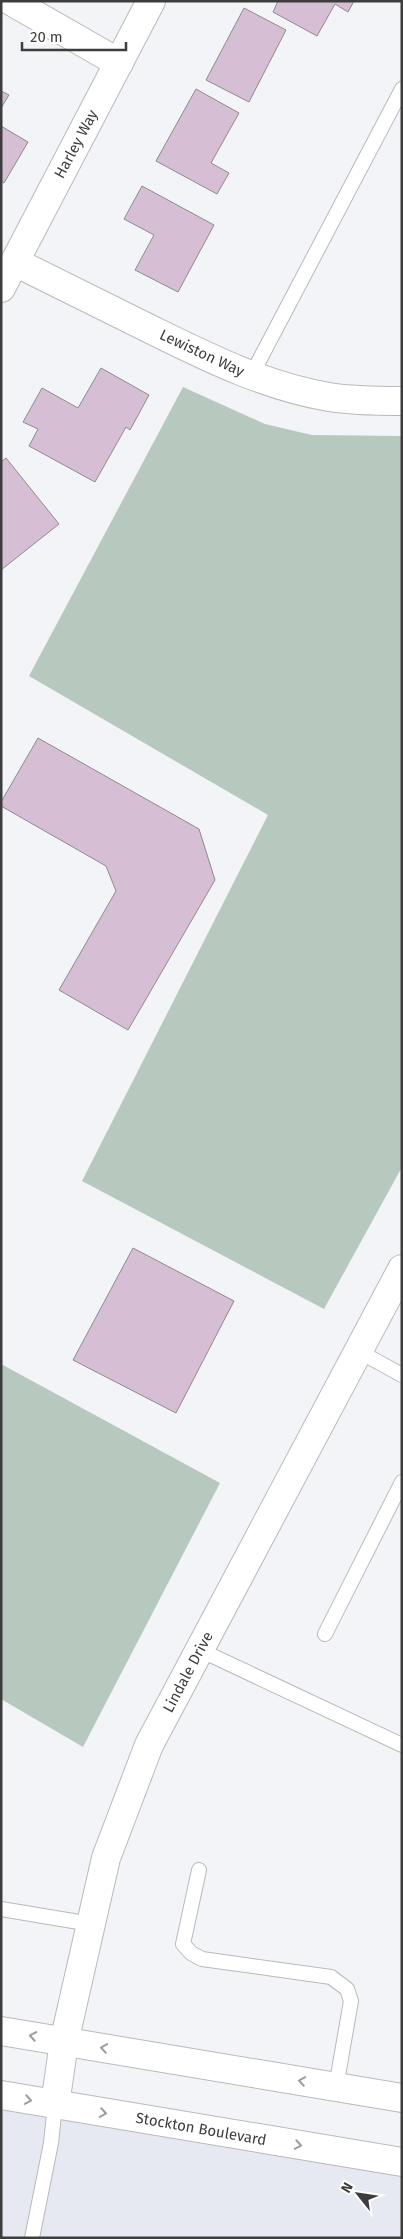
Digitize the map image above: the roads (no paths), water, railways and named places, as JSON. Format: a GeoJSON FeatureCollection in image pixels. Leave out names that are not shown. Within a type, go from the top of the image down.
{"type":"FeatureCollection","features":[{"type":"Feature","properties":{"kind":"street"},"geometry":{"type":"LineString","coordinates":[[11,1],[119,63]]}},
{"type":"Feature","properties":{"kind":"street","name":"Harley Way"},"geometry":{"type":"LineString","coordinates":[[1,288],[152,1]]}},
{"type":"Feature","properties":{"kind":"street","name":"Lewiston Way"},"geometry":{"type":"LineString","coordinates":[[15,262],[251,376],[290,388],[331,397],[372,401],[402,401]]}},
{"type":"Feature","properties":{"kind":"street","name":"Lindale Drive"},"geometry":{"type":"LineString","coordinates":[[55,2105],[64,2042],[106,1858],[150,1745],[402,1269]]}},
{"type":"Feature","properties":{"kind":"street"},"geometry":{"type":"LineString","coordinates":[[1,2031],[402,2098]]}},
{"type":"Feature","properties":{"kind":"street","name":"Stockton Boulevard"},"geometry":{"type":"LineString","coordinates":[[1,2095],[402,2162]]}},
{"type":"Feature","properties":{"kind":"lane"},"geometry":{"type":"LineString","coordinates":[[251,376],[402,89]]}},
{"type":"Feature","properties":{"kind":"lane"},"geometry":{"type":"LineString","coordinates":[[358,1352],[402,1375]]}},
{"type":"Feature","properties":{"kind":"lane"},"geometry":{"type":"LineString","coordinates":[[325,1634],[402,1482]]}},
{"type":"Feature","properties":{"kind":"lane"},"geometry":{"type":"LineString","coordinates":[[200,1650],[402,1745]]}},
{"type":"Feature","properties":{"kind":"lane"},"geometry":{"type":"LineString","coordinates":[[199,1870],[182,1944],[191,1953],[202,1959],[331,1977],[348,1989],[351,2001],[336,2087]]}},
{"type":"Feature","properties":{"kind":"lane"},"geometry":{"type":"LineString","coordinates":[[1,1909],[90,1924]]}},
{"type":"Feature","properties":{"kind":"lane"},"geometry":{"type":"LineString","coordinates":[[32,2238],[51,2143],[55,2105]]}}]}
